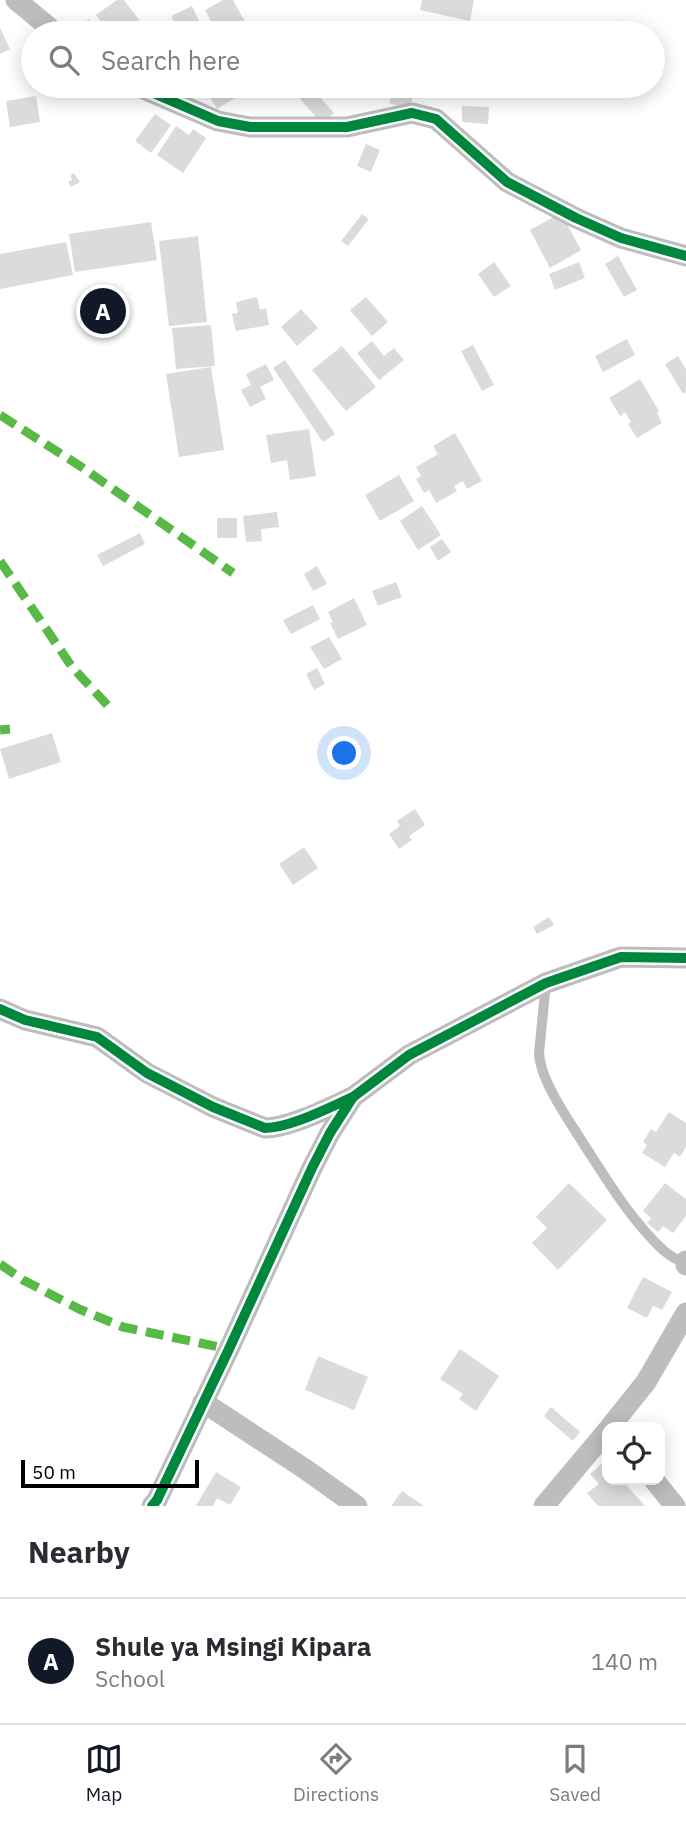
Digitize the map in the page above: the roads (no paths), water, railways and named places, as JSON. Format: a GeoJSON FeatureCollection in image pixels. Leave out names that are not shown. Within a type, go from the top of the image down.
{"type":"FeatureCollection","features":[{"type":"Feature","properties":{"kind":"street"},"geometry":{"type":"LineString","coordinates":[[16,0],[41,21]]}},
{"type":"Feature","properties":{"kind":"street"},"geometry":{"type":"LineString","coordinates":[[165,98],[218,121],[250,127],[347,127],[412,113],[436,119],[507,182],[621,238],[686,256]]}},
{"type":"Feature","properties":{"kind":"street"},"geometry":{"type":"LineString","coordinates":[[0,1009],[25,1020],[97,1037],[147,1073],[213,1107],[265,1128],[274,1128],[353,1097],[409,1055],[546,983],[621,957],[686,958]]}},
{"type":"Feature","properties":{"kind":"street"},"geometry":{"type":"LineString","coordinates":[[158,1504],[312,1168],[353,1097]]}},
{"type":"Feature","properties":{"kind":"street"},"geometry":{"type":"LineString","coordinates":[[615,1422],[646,1382],[686,1313]]}},
{"type":"Feature","properties":{"kind":"street"},"geometry":{"type":"LineString","coordinates":[[203,1402],[357,1506]]}},
{"type":"Feature","properties":{"kind":"street"},"geometry":{"type":"LineString","coordinates":[[544,1506],[602,1437]]}},
{"type":"Feature","properties":{"kind":"street"},"geometry":{"type":"LineString","coordinates":[[658,1485],[675,1506]]}},
{"type":"Feature","properties":{"kind":"lane"},"geometry":{"type":"LineString","coordinates":[[546,983],[539,1053],[543,1072],[566,1117],[617,1196],[662,1249],[686,1264]]}},
{"type":"Feature","properties":{"kind":"place","name":"Shule ya Msingi Kipara"},"geometry":{"type":"Point","coordinates":[103,311]}}]}
